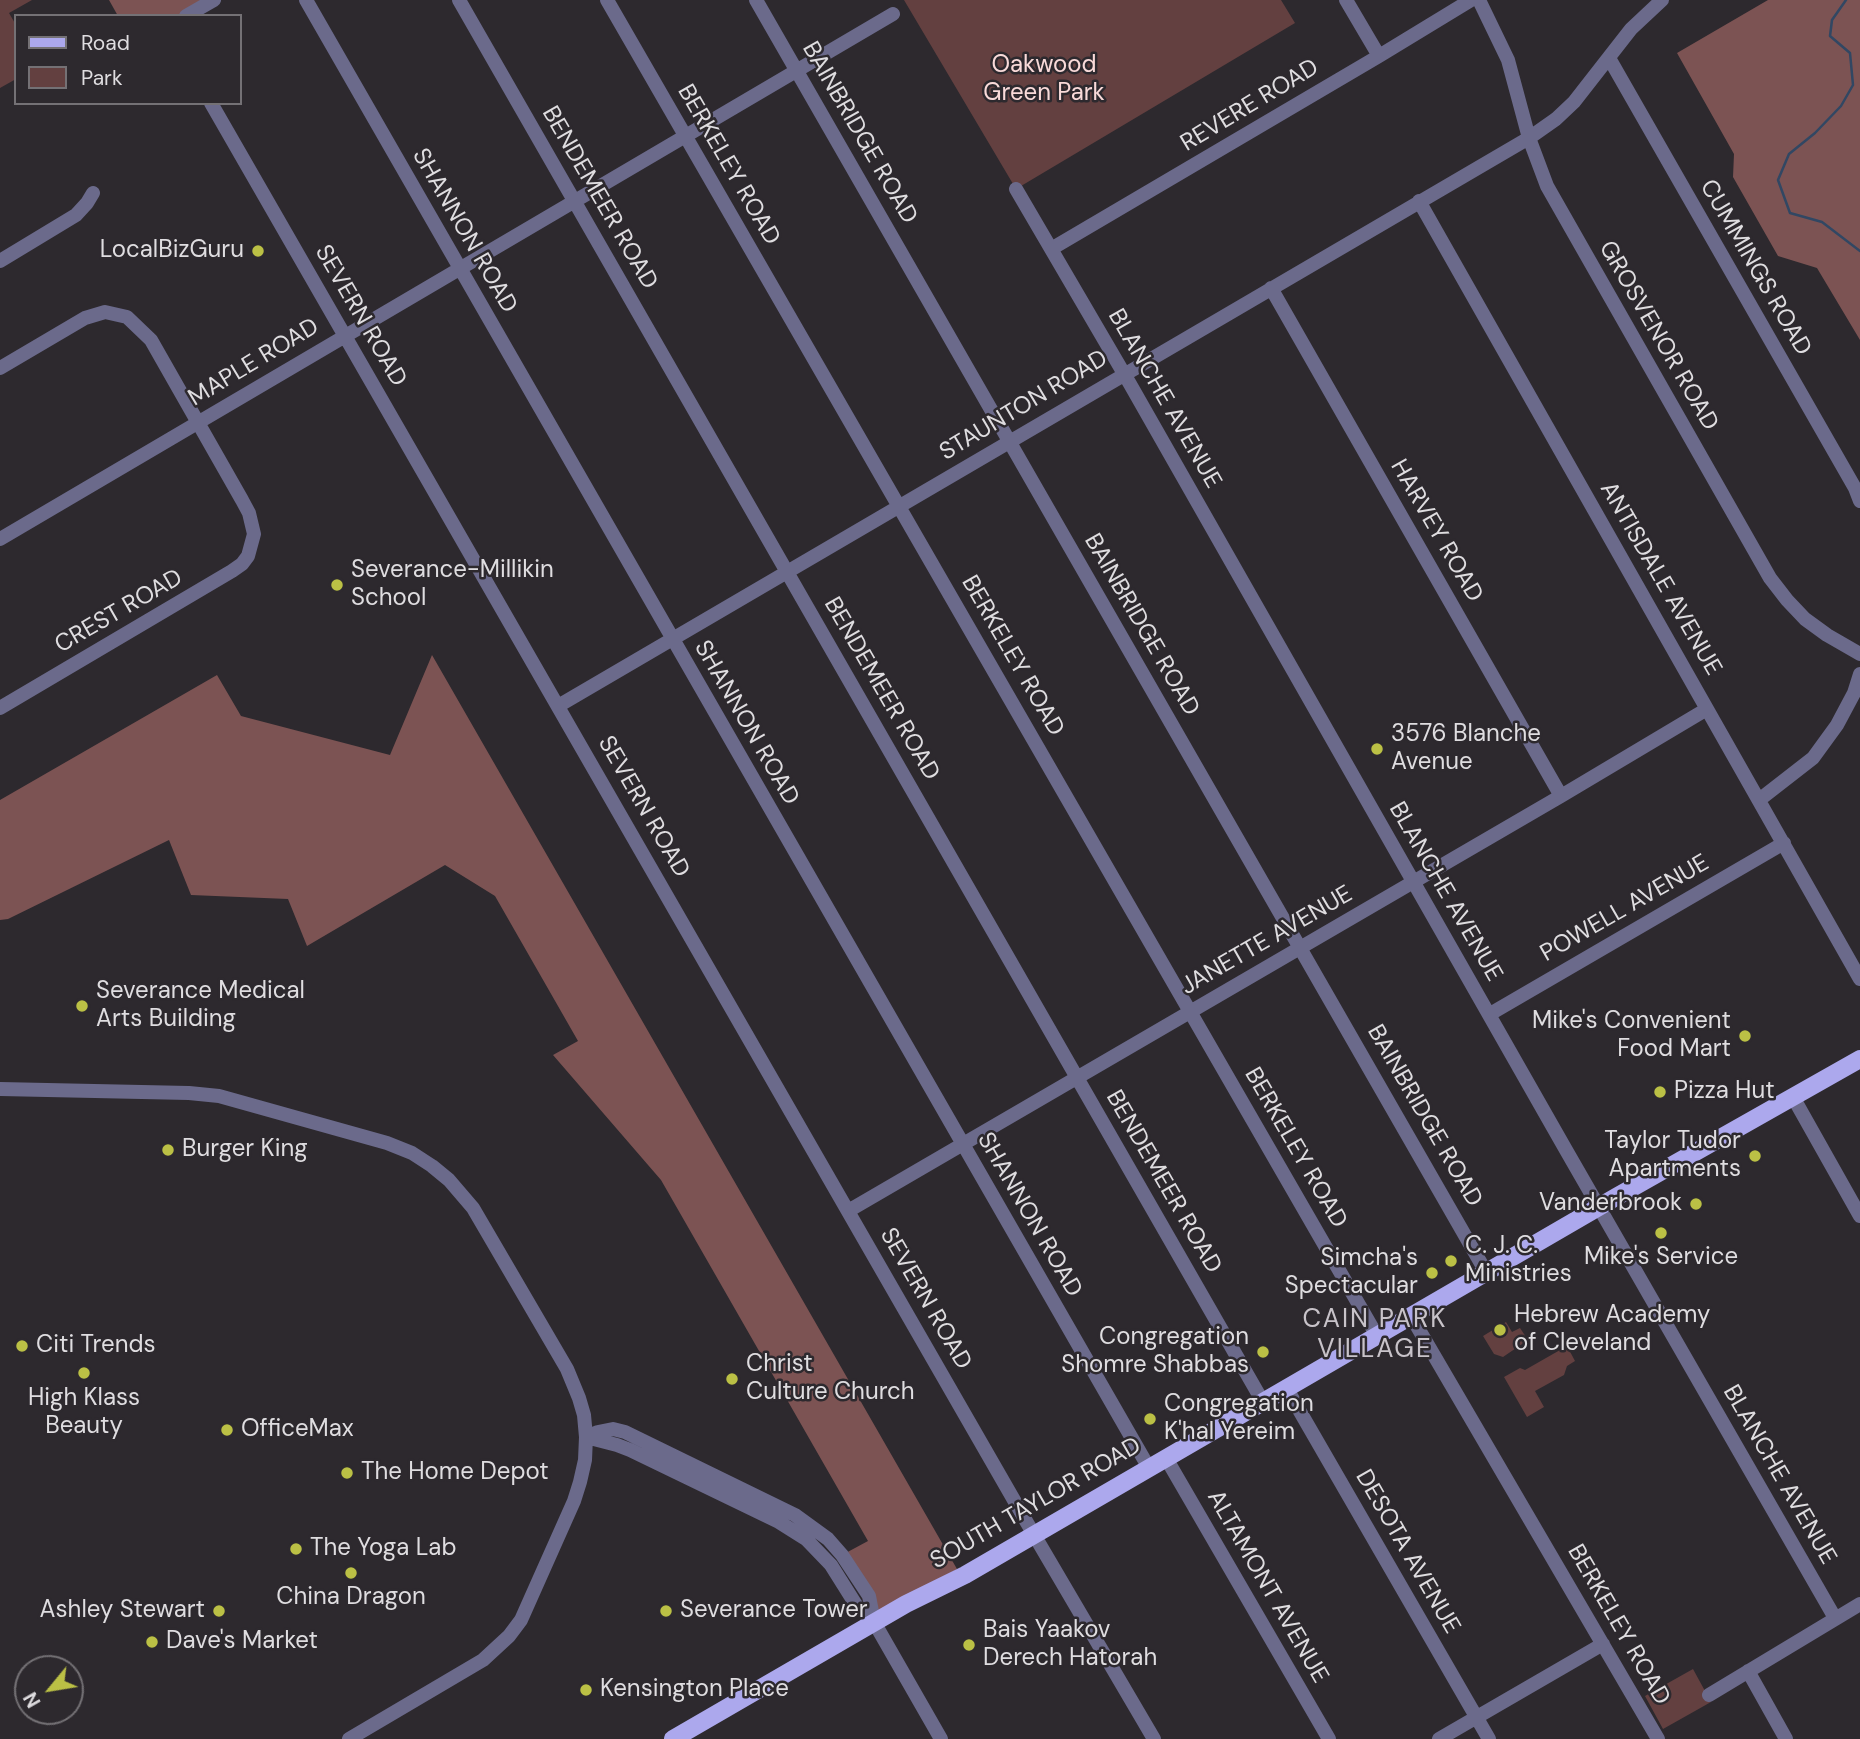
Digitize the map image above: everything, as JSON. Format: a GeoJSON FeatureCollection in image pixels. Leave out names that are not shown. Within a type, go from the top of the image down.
{"type":"FeatureCollection","features":[{"type":"Feature","properties":{"kind":"main road","name":"SOUTH TAYLOR ROAD"},"geometry":{"type":"LineString","coordinates":[[673,1739],[906,1604],[965,1575],[1486,1272],[1860,1059]]}},
{"type":"Feature","properties":{"kind":"street"},"geometry":{"type":"LineString","coordinates":[[190,14],[214,0]]}},
{"type":"Feature","properties":{"kind":"street","name":"SHANNON ROAD"},"geometry":{"type":"LineString","coordinates":[[306,0],[1149,1468]]}},
{"type":"Feature","properties":{"kind":"street","name":"BENDEMEER ROAD"},"geometry":{"type":"LineString","coordinates":[[459,0],[1263,1402]]}},
{"type":"Feature","properties":{"kind":"street","name":"BERKELEY ROAD"},"geometry":{"type":"LineString","coordinates":[[607,0],[1377,1336]]}},
{"type":"Feature","properties":{"kind":"street","name":"BAINBRIDGE ROAD"},"geometry":{"type":"LineString","coordinates":[[756,0],[1486,1272]]}},
{"type":"Feature","properties":{"kind":"street"},"geometry":{"type":"LineString","coordinates":[[1346,0],[1379,56]]}},
{"type":"Feature","properties":{"kind":"street","name":"REVERE ROAD"},"geometry":{"type":"LineString","coordinates":[[1051,250],[1471,0]]}},
{"type":"Feature","properties":{"kind":"street","name":"GROSVENOR ROAD"},"geometry":{"type":"LineString","coordinates":[[1479,0],[1508,60],[1529,138],[1547,186],[1770,578],[1805,619],[1860,654]]}},
{"type":"Feature","properties":{"kind":"street","name":"STAUNTON ROAD"},"geometry":{"type":"LineString","coordinates":[[558,706],[1529,138],[1574,102],[1631,29],[1662,0]]}},
{"type":"Feature","properties":{"kind":"street","name":"MAPLE ROAD"},"geometry":{"type":"LineString","coordinates":[[0,539],[893,14]]}},
{"type":"Feature","properties":{"kind":"street","name":"CUMMINGS ROAD"},"geometry":{"type":"LineString","coordinates":[[1609,58],[1858,491]]}},
{"type":"Feature","properties":{"kind":"street","name":"SEVERN ROAD"},"geometry":{"type":"LineString","coordinates":[[212,105],[1154,1739]]}},
{"type":"Feature","properties":{"kind":"street","name":"BLANCHE AVENUE"},"geometry":{"type":"LineString","coordinates":[[1016,189],[1124,373],[1835,1618]]}},
{"type":"Feature","properties":{"kind":"street"},"geometry":{"type":"LineString","coordinates":[[0,261],[76,215],[93,192]]}},
{"type":"Feature","properties":{"kind":"street","name":"ANTISDALE AVENUE"},"geometry":{"type":"LineString","coordinates":[[1419,201],[1860,979]]}},
{"type":"Feature","properties":{"kind":"street","name":"HARVEY ROAD"},"geometry":{"type":"LineString","coordinates":[[1271,288],[1561,796]]}},
{"type":"Feature","properties":{"kind":"street"},"geometry":{"type":"LineString","coordinates":[[0,368],[85,318],[105,312],[127,317],[150,340],[197,423]]}},
{"type":"Feature","properties":{"kind":"street","name":"CREST ROAD"},"geometry":{"type":"LineString","coordinates":[[0,708],[242,564],[252,547],[254,534],[249,513],[197,423]]}},
{"type":"Feature","properties":{"kind":"street"},"geometry":{"type":"LineString","coordinates":[[1759,800],[1813,758],[1837,725],[1854,694],[1860,674]]}},
{"type":"Feature","properties":{"kind":"street","name":"JANETTE AVENUE"},"geometry":{"type":"LineString","coordinates":[[848,1211],[1707,709]]}},
{"type":"Feature","properties":{"kind":"street","name":"POWELL AVENUE"},"geometry":{"type":"LineString","coordinates":[[1490,1014],[1784,843]]}},
{"type":"Feature","properties":{"kind":"street"},"geometry":{"type":"LineString","coordinates":[[0,1089],[219,1096],[387,1143],[412,1153],[449,1180],[472,1208],[567,1369],[579,1398],[585,1423],[585,1460],[574,1501],[521,1619],[509,1636],[483,1660],[349,1739]]}},
{"type":"Feature","properties":{"kind":"street"},"geometry":{"type":"LineString","coordinates":[[1793,1097],[1860,1216]]}},
{"type":"Feature","properties":{"kind":"street","name":"BERKELEY ROAD"},"geometry":{"type":"LineString","coordinates":[[1411,1316],[1658,1739]]}},
{"type":"Feature","properties":{"kind":"street","name":"DESOTA AVENUE"},"geometry":{"type":"LineString","coordinates":[[1287,1389],[1489,1739]]}},
{"type":"Feature","properties":{"kind":"street"},"geometry":{"type":"LineString","coordinates":[[586,1437],[631,1450],[794,1530],[820,1551],[841,1578],[858,1608],[874,1622],[941,1739]]}},
{"type":"Feature","properties":{"kind":"street","name":"ALTAMONT AVENUE"},"geometry":{"type":"LineString","coordinates":[[1166,1458],[1329,1739]]}},
{"type":"Feature","properties":{"kind":"street"},"geometry":{"type":"LineString","coordinates":[[1709,1695],[1860,1604]]}},
{"type":"Feature","properties":{"kind":"street"},"geometry":{"type":"LineString","coordinates":[[1439,1739],[1603,1644]]}},
{"type":"Feature","properties":{"kind":"street"},"geometry":{"type":"LineString","coordinates":[[1748,1671],[1786,1739]]}},
{"type":"Feature","properties":{"kind":"green space"},"geometry":{"type":"Polygon","coordinates":[[[0,0],[32,0],[9,13],[14,22],[14,80],[0,88],[0,0]]]}},
{"type":"Feature","properties":{"kind":"green space","name":"Oakwood Green Park"},"geometry":{"type":"Polygon","coordinates":[[[904,0],[1281,0],[1295,23],[1016,189],[904,0]]]}},
{"type":"Feature","properties":{"kind":"green space"},"geometry":{"type":"Polygon","coordinates":[[[1506,1322],[1512,1332],[1520,1328],[1528,1340],[1503,1357],[1494,1354],[1483,1336],[1506,1322]]]}},
{"type":"Feature","properties":{"kind":"green space"},"geometry":{"type":"Polygon","coordinates":[[[1567,1346],[1575,1361],[1567,1366],[1564,1375],[1535,1391],[1544,1407],[1527,1417],[1504,1377],[1520,1368],[1525,1370],[1567,1346]]]}},
{"type":"Feature","properties":{"kind":"green space"},"geometry":{"type":"Polygon","coordinates":[[[1693,1669],[1711,1702],[1663,1729],[1645,1696],[1693,1669]]]}},
{"type":"Feature","properties":{"kind":"shaded area"},"geometry":{"type":"Polygon","coordinates":[[[109,0],[214,0],[190,14],[117,14],[109,0]]]}},
{"type":"Feature","properties":{"kind":"shaded area"},"geometry":{"type":"Polygon","coordinates":[[[1768,0],[1860,0],[1860,340],[1817,268],[1778,256],[1733,177],[1734,154],[1677,53],[1768,0]]]}},
{"type":"Feature","properties":{"kind":"shaded area"},"geometry":{"type":"Polygon","coordinates":[[[432,655],[957,1569],[874,1622],[842,1555],[868,1541],[661,1180],[553,1055],[578,1041],[495,896],[445,865],[307,946],[288,899],[191,895],[169,840],[8,919],[0,920],[0,800],[217,675],[241,716],[390,755],[432,655]]]}},
{"type":"Feature","properties":{"kind":"waterway"},"geometry":{"type":"LineString","coordinates":[[1846,0],[1832,20],[1830,36],[1850,53],[1853,85],[1841,106],[1815,133],[1789,154],[1778,180],[1790,213],[1822,222],[1860,251]]}},
{"type":"Feature","properties":{"kind":"place","name":"LocalBizGuru"},"geometry":{"type":"Point","coordinates":[258,251]}},
{"type":"Feature","properties":{"kind":"place","name":"Severance-Millikin School"},"geometry":{"type":"Point","coordinates":[337,585]}},
{"type":"Feature","properties":{"kind":"place","name":"3576 Blanche Avenue"},"geometry":{"type":"Point","coordinates":[1377,749]}},
{"type":"Feature","properties":{"kind":"place","name":"Severance Medical Arts Building"},"geometry":{"type":"Point","coordinates":[82,1006]}},
{"type":"Feature","properties":{"kind":"place","name":"Mike's Convenient Food Mart"},"geometry":{"type":"Point","coordinates":[1745,1036]}},
{"type":"Feature","properties":{"kind":"place","name":"Pizza Hut"},"geometry":{"type":"Point","coordinates":[1660,1092]}},
{"type":"Feature","properties":{"kind":"place","name":"Burger King"},"geometry":{"type":"Point","coordinates":[168,1150]}},
{"type":"Feature","properties":{"kind":"place","name":"Taylor Tudor Apartments"},"geometry":{"type":"Point","coordinates":[1755,1156]}},
{"type":"Feature","properties":{"kind":"place","name":"Vanderbrook"},"geometry":{"type":"Point","coordinates":[1696,1204]}},
{"type":"Feature","properties":{"kind":"place","name":"Mike's Service"},"geometry":{"type":"Point","coordinates":[1661,1233]}},
{"type":"Feature","properties":{"kind":"place","name":"C. J. C. Ministries"},"geometry":{"type":"Point","coordinates":[1451,1261]}},
{"type":"Feature","properties":{"kind":"place","name":"Simcha's Spectacular"},"geometry":{"type":"Point","coordinates":[1432,1273]}},
{"type":"Feature","properties":{"kind":"place","name":"Hebrew Academy of Cleveland"},"geometry":{"type":"Point","coordinates":[1500,1330]}},
{"type":"Feature","properties":{"kind":"place","name":"Citi Trends"},"geometry":{"type":"Point","coordinates":[22,1346]}},
{"type":"Feature","properties":{"kind":"place","name":"Congregation Shomre Shabbas"},"geometry":{"type":"Point","coordinates":[1263,1352]}},
{"type":"Feature","properties":{"kind":"place","name":"High Klass Beauty"},"geometry":{"type":"Point","coordinates":[84,1373]}},
{"type":"Feature","properties":{"kind":"place","name":"Christ Culture Church"},"geometry":{"type":"Point","coordinates":[732,1379]}},
{"type":"Feature","properties":{"kind":"place","name":"Congregation K'hal Yereim"},"geometry":{"type":"Point","coordinates":[1150,1419]}},
{"type":"Feature","properties":{"kind":"place","name":"OfficeMax"},"geometry":{"type":"Point","coordinates":[227,1430]}},
{"type":"Feature","properties":{"kind":"place","name":"The Home Depot"},"geometry":{"type":"Point","coordinates":[347,1473]}},
{"type":"Feature","properties":{"kind":"place","name":"The Yoga Lab"},"geometry":{"type":"Point","coordinates":[296,1549]}},
{"type":"Feature","properties":{"kind":"place","name":"China Dragon"},"geometry":{"type":"Point","coordinates":[351,1573]}},
{"type":"Feature","properties":{"kind":"place","name":"Ashley Stewart"},"geometry":{"type":"Point","coordinates":[219,1611]}},
{"type":"Feature","properties":{"kind":"place","name":"Severance Tower"},"geometry":{"type":"Point","coordinates":[666,1611]}},
{"type":"Feature","properties":{"kind":"place","name":"Dave's Market"},"geometry":{"type":"Point","coordinates":[152,1642]}},
{"type":"Feature","properties":{"kind":"place","name":"Bais Yaakov Derech Hatorah"},"geometry":{"type":"Point","coordinates":[969,1645]}},
{"type":"Feature","properties":{"kind":"place","name":"Kensington Place"},"geometry":{"type":"Point","coordinates":[586,1690]}},
{"type":"Feature","properties":{"kind":"district","name":"CAIN PARK VILLAGE"},"geometry":{"type":"Point","coordinates":[1375,1335]}}]}
